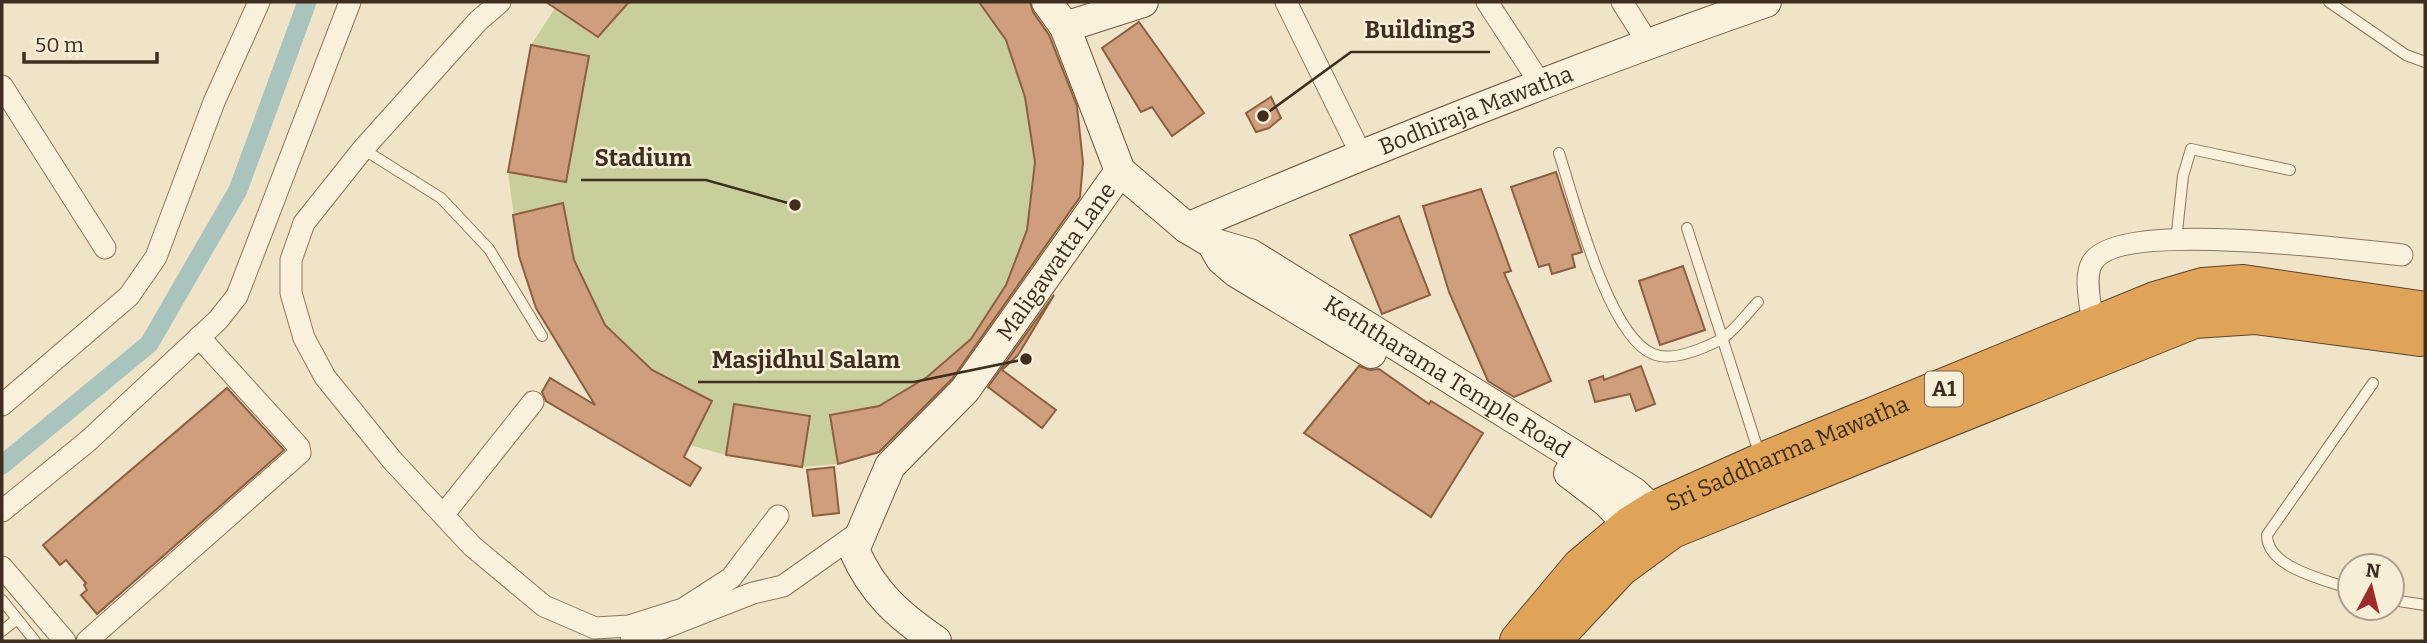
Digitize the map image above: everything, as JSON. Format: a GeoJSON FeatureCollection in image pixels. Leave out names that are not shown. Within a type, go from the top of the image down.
{"type":"FeatureCollection","features":[{"type":"Feature","properties":{"kind":"highway","name":"Sri Saddharma Mawatha"},"geometry":{"type":"LineString","coordinates":[[1519,641],[1581,568],[1762,462],[2172,296],[2230,284],[2301,290],[2425,311]]}},
{"type":"Feature","properties":{"kind":"highway","name":"Sri Saddharma Mawatha"},"geometry":{"type":"LineString","coordinates":[[1552,641],[1651,527],[2194,319],[2255,314],[2425,338]]}},
{"type":"Feature","properties":{"kind":"street"},"geometry":{"type":"LineString","coordinates":[[2,405],[129,296],[156,257],[214,102],[258,2]]}},
{"type":"Feature","properties":{"kind":"street"},"geometry":{"type":"LineString","coordinates":[[2,511],[88,441],[199,337],[237,296],[350,2]]}},
{"type":"Feature","properties":{"kind":"street"},"geometry":{"type":"LineString","coordinates":[[500,2],[478,21],[363,149],[304,223],[292,260],[291,293],[304,338],[325,377],[392,460],[472,545],[544,607],[596,628],[629,626],[683,609],[731,578],[778,516]]}},
{"type":"Feature","properties":{"kind":"street","name":"Keththarama Temple Road"},"geometry":{"type":"LineString","coordinates":[[1047,2],[1065,27],[1121,171],[1199,235],[1250,254],[1328,316],[1485,412],[1586,485],[1651,527]]}},
{"type":"Feature","properties":{"kind":"street"},"geometry":{"type":"LineString","coordinates":[[1065,27],[1143,2]]}},
{"type":"Feature","properties":{"kind":"street"},"geometry":{"type":"LineString","coordinates":[[1286,2],[1361,154]]}},
{"type":"Feature","properties":{"kind":"street"},"geometry":{"type":"LineString","coordinates":[[1487,2],[1540,83]]}},
{"type":"Feature","properties":{"kind":"street"},"geometry":{"type":"LineString","coordinates":[[1622,2],[1648,43]]}},
{"type":"Feature","properties":{"kind":"street","name":"Bodhiraja Mawatha"},"geometry":{"type":"LineString","coordinates":[[1199,235],[1361,154],[1540,83],[1766,2]]}},
{"type":"Feature","properties":{"kind":"street"},"geometry":{"type":"LineString","coordinates":[[2,86],[105,248]]}},
{"type":"Feature","properties":{"kind":"street","name":"Maligawatta Lane"},"geometry":{"type":"LineString","coordinates":[[936,641],[906,632],[867,580],[854,550],[890,466],[965,390],[1121,171]]}},
{"type":"Feature","properties":{"kind":"street"},"geometry":{"type":"LineString","coordinates":[[2093,327],[2088,271],[2092,261],[2103,251],[2118,245],[2215,238],[2402,255]]}},
{"type":"Feature","properties":{"kind":"street"},"geometry":{"type":"LineString","coordinates":[[87,641],[300,453],[299,447],[199,337]]}},
{"type":"Feature","properties":{"kind":"street"},"geometry":{"type":"LineString","coordinates":[[444,513],[533,402]]}},
{"type":"Feature","properties":{"kind":"street"},"geometry":{"type":"LineString","coordinates":[[631,641],[741,598],[783,586],[862,530]]}},
{"type":"Feature","properties":{"kind":"street"},"geometry":{"type":"LineString","coordinates":[[2,567],[65,641]]}},
{"type":"Feature","properties":{"kind":"lane"},"geometry":{"type":"LineString","coordinates":[[2329,2],[2406,55],[2425,62]]}},
{"type":"Feature","properties":{"kind":"lane"},"geometry":{"type":"LineString","coordinates":[[363,149],[441,198],[489,249],[542,336]]}},
{"type":"Feature","properties":{"kind":"lane"},"geometry":{"type":"LineString","coordinates":[[2176,240],[2183,176],[2191,149],[2290,170]]}},
{"type":"Feature","properties":{"kind":"lane"},"geometry":{"type":"LineString","coordinates":[[1559,153],[1607,297],[1635,342],[1653,354],[1669,357],[1722,339],[1758,302]]}},
{"type":"Feature","properties":{"kind":"lane"},"geometry":{"type":"LineString","coordinates":[[1687,228],[1762,462]]}},
{"type":"Feature","properties":{"kind":"lane"},"geometry":{"type":"LineString","coordinates":[[2336,583],[2281,561],[2271,552],[2267,535],[2372,383]]}},
{"type":"Feature","properties":{"kind":"lane"},"geometry":{"type":"LineString","coordinates":[[2,600],[35,641]]}},
{"type":"Feature","properties":{"kind":"lane"},"geometry":{"type":"LineString","coordinates":[[2406,602],[2425,605]]}},
{"type":"Feature","properties":{"kind":"lane"},"geometry":{"type":"LineString","coordinates":[[2,631],[17,619]]}},
{"type":"Feature","properties":{"kind":"green space"},"geometry":{"type":"Polygon","coordinates":[[[559,2],[1035,2],[1045,15],[1076,97],[1083,163],[1078,227],[1051,302],[1018,355],[947,419],[893,448],[838,464],[802,467],[726,455],[690,445],[637,418],[536,308],[519,256],[508,172],[531,45],[559,2]]]}},
{"type":"Feature","properties":{"kind":"building"},"geometry":{"type":"Polygon","coordinates":[[[546,2],[629,2],[598,37],[546,2]]]}},
{"type":"Feature","properties":{"kind":"building"},"geometry":{"type":"Polygon","coordinates":[[[979,2],[1030,2],[1033,12],[1049,35],[1077,106],[1083,163],[1080,197],[952,379],[879,452],[838,464],[830,415],[879,406],[927,377],[971,339],[1006,285],[1027,230],[1035,162],[1025,97],[1006,40],[979,2]]]}},
{"type":"Feature","properties":{"kind":"building"},"geometry":{"type":"Polygon","coordinates":[[[1139,22],[1204,113],[1172,136],[1152,107],[1141,112],[1102,48],[1139,22]]]}},
{"type":"Feature","properties":{"kind":"building"},"geometry":{"type":"Polygon","coordinates":[[[531,45],[589,56],[566,182],[508,172],[531,45]]]}},
{"type":"Feature","properties":{"kind":"building"},"geometry":{"type":"Polygon","coordinates":[[[1271,97],[1281,118],[1269,128],[1256,132],[1246,113],[1271,97]]]}},
{"type":"Feature","properties":{"kind":"building"},"geometry":{"type":"Polygon","coordinates":[[[1556,172],[1582,252],[1572,255],[1575,267],[1552,274],[1549,264],[1539,267],[1511,187],[1556,172]]]}},
{"type":"Feature","properties":{"kind":"building"},"geometry":{"type":"Polygon","coordinates":[[[1481,189],[1511,271],[1504,273],[1551,381],[1514,397],[1488,381],[1449,292],[1423,206],[1481,189]]]}},
{"type":"Feature","properties":{"kind":"building"},"geometry":{"type":"Polygon","coordinates":[[[563,203],[574,260],[605,325],[652,370],[712,401],[684,457],[701,468],[690,486],[546,401],[542,392],[550,378],[595,405],[536,308],[519,256],[513,215],[563,203]]]}},
{"type":"Feature","properties":{"kind":"building"},"geometry":{"type":"Polygon","coordinates":[[[1399,216],[1430,295],[1382,314],[1350,235],[1399,216]]]}},
{"type":"Feature","properties":{"kind":"building"},"geometry":{"type":"Polygon","coordinates":[[[1683,266],[1705,330],[1660,345],[1639,281],[1683,266]]]}},
{"type":"Feature","properties":{"kind":"building"},"geometry":{"type":"Polygon","coordinates":[[[1054,295],[1018,355],[1002,370],[1056,410],[1042,428],[988,387],[1054,295]]]}},
{"type":"Feature","properties":{"kind":"building"},"geometry":{"type":"Polygon","coordinates":[[[1359,366],[1370,370],[1379,369],[1429,404],[1431,401],[1483,433],[1431,517],[1304,433],[1359,366]]]}},
{"type":"Feature","properties":{"kind":"building"},"geometry":{"type":"Polygon","coordinates":[[[1641,366],[1655,404],[1636,411],[1630,394],[1595,402],[1589,381],[1603,376],[1604,380],[1641,366]]]}},
{"type":"Feature","properties":{"kind":"building"},"geometry":{"type":"Polygon","coordinates":[[[227,388],[284,450],[97,614],[81,595],[87,590],[84,585],[86,583],[66,560],[60,565],[43,545],[227,388]]]}},
{"type":"Feature","properties":{"kind":"building"},"geometry":{"type":"Polygon","coordinates":[[[734,404],[810,416],[802,467],[726,455],[734,404]]]}},
{"type":"Feature","properties":{"kind":"building"},"geometry":{"type":"Polygon","coordinates":[[[834,467],[839,513],[813,516],[807,470],[834,467]]]}},
{"type":"Feature","properties":{"kind":"waterway"},"geometry":{"type":"LineString","coordinates":[[2,465],[149,344],[238,190],[307,2]]}},
{"type":"Feature","properties":{"kind":"place","name":"Building3"},"geometry":{"type":"Point","coordinates":[1263,116]}},
{"type":"Feature","properties":{"kind":"place","name":"Stadium"},"geometry":{"type":"Point","coordinates":[795,205]}},
{"type":"Feature","properties":{"kind":"place","name":"Masjidhul Salam"},"geometry":{"type":"Point","coordinates":[1026,359]}}]}
